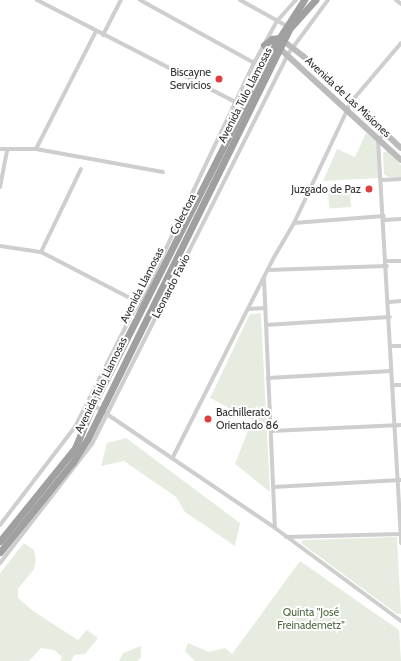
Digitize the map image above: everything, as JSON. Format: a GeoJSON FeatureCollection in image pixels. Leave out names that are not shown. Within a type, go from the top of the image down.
{"type":"FeatureCollection","features":[{"type":"Feature","properties":{"kind":"highway"},"geometry":{"type":"LineString","coordinates":[[281,40],[285,25],[304,0]]}},
{"type":"Feature","properties":{"kind":"highway"},"geometry":{"type":"LineString","coordinates":[[281,40],[315,0]]}},
{"type":"Feature","properties":{"kind":"highway"},"geometry":{"type":"LineString","coordinates":[[264,45],[272,39],[281,40]]}},
{"type":"Feature","properties":{"kind":"highway","name":"Avenida Tulo Llamosas"},"geometry":{"type":"LineString","coordinates":[[0,552],[32,519],[73,462],[104,410],[281,40]]}},
{"type":"Feature","properties":{"kind":"highway","name":"Avenida Llamosas"},"geometry":{"type":"LineString","coordinates":[[0,541],[27,506],[67,461],[88,421],[90,404],[277,47]]}},
{"type":"Feature","properties":{"kind":"main road","name":"Avenida de Las Misiones"},"geometry":{"type":"LineString","coordinates":[[281,40],[292,47],[401,148]]}},
{"type":"Feature","properties":{"kind":"main road","name":"Avenida de Las Misiones"},"geometry":{"type":"LineString","coordinates":[[277,47],[288,54],[401,160]]}},
{"type":"Feature","properties":{"kind":"street"},"geometry":{"type":"LineString","coordinates":[[37,0],[237,103]]}},
{"type":"Feature","properties":{"kind":"street"},"geometry":{"type":"LineString","coordinates":[[103,35],[121,0]]}},
{"type":"Feature","properties":{"kind":"street"},"geometry":{"type":"LineString","coordinates":[[140,0],[254,63]]}},
{"type":"Feature","properties":{"kind":"street"},"geometry":{"type":"LineString","coordinates":[[240,0],[285,25]]}},
{"type":"Feature","properties":{"kind":"street","name":"Colectora"},"geometry":{"type":"LineString","coordinates":[[0,525],[69,438],[90,404],[132,314],[140,303],[237,103],[254,63],[277,21],[296,0]]}},
{"type":"Feature","properties":{"kind":"street","name":"Leonardo Favio"},"geometry":{"type":"LineString","coordinates":[[104,410],[288,54],[328,0]]}},
{"type":"Feature","properties":{"kind":"street"},"geometry":{"type":"LineString","coordinates":[[396,0],[401,4]]}},
{"type":"Feature","properties":{"kind":"street"},"geometry":{"type":"LineString","coordinates":[[36,149],[96,31]]}},
{"type":"Feature","properties":{"kind":"street"},"geometry":{"type":"LineString","coordinates":[[173,457],[268,270],[294,223],[351,102],[401,43]]}},
{"type":"Feature","properties":{"kind":"street"},"geometry":{"type":"LineString","coordinates":[[385,133],[378,140],[387,264],[391,371],[399,480],[401,543]]}},
{"type":"Feature","properties":{"kind":"street"},"geometry":{"type":"LineString","coordinates":[[0,149],[36,149],[163,172]]}},
{"type":"Feature","properties":{"kind":"street"},"geometry":{"type":"LineString","coordinates":[[0,187],[7,150]]}},
{"type":"Feature","properties":{"kind":"street"},"geometry":{"type":"LineString","coordinates":[[40,252],[81,169]]}},
{"type":"Feature","properties":{"kind":"street"},"geometry":{"type":"LineString","coordinates":[[382,180],[401,179]]}},
{"type":"Feature","properties":{"kind":"street"},"geometry":{"type":"LineString","coordinates":[[294,223],[384,218],[401,220]]}},
{"type":"Feature","properties":{"kind":"street"},"geometry":{"type":"LineString","coordinates":[[0,246],[40,252],[140,303]]}},
{"type":"Feature","properties":{"kind":"street"},"geometry":{"type":"LineString","coordinates":[[268,270],[387,264],[401,261]]}},
{"type":"Feature","properties":{"kind":"street"},"geometry":{"type":"LineString","coordinates":[[264,278],[275,528]]}},
{"type":"Feature","properties":{"kind":"street"},"geometry":{"type":"LineString","coordinates":[[389,302],[401,302]]}},
{"type":"Feature","properties":{"kind":"street"},"geometry":{"type":"LineString","coordinates":[[248,309],[265,308]]}},
{"type":"Feature","properties":{"kind":"street"},"geometry":{"type":"LineString","coordinates":[[266,325],[390,317]]}},
{"type":"Feature","properties":{"kind":"street"},"geometry":{"type":"LineString","coordinates":[[391,346],[401,346]]}},
{"type":"Feature","properties":{"kind":"street"},"geometry":{"type":"LineString","coordinates":[[268,378],[391,371]]}},
{"type":"Feature","properties":{"kind":"street"},"geometry":{"type":"LineString","coordinates":[[392,385],[401,385]]}},
{"type":"Feature","properties":{"kind":"street"},"geometry":{"type":"LineString","coordinates":[[90,404],[104,410],[275,528],[401,621]]}},
{"type":"Feature","properties":{"kind":"street"},"geometry":{"type":"LineString","coordinates":[[271,431],[401,425]]}},
{"type":"Feature","properties":{"kind":"street"},"geometry":{"type":"LineString","coordinates":[[273,487],[399,480]]}},
{"type":"Feature","properties":{"kind":"street"},"geometry":{"type":"LineString","coordinates":[[0,563],[32,519]]}},
{"type":"Feature","properties":{"kind":"street"},"geometry":{"type":"LineString","coordinates":[[286,537],[401,534]]}},
{"type":"Feature","properties":{"kind":"green space"},"geometry":{"type":"Polygon","coordinates":[[[366,133],[377,141],[379,178],[323,181],[337,149],[355,157],[366,133]]]}},
{"type":"Feature","properties":{"kind":"green space"},"geometry":{"type":"Polygon","coordinates":[[[387,151],[401,165],[401,177],[388,177],[384,174],[383,153],[387,151]]]}},
{"type":"Feature","properties":{"kind":"green space"},"geometry":{"type":"Polygon","coordinates":[[[350,191],[351,207],[329,208],[328,193],[350,191]]]}},
{"type":"Feature","properties":{"kind":"green space"},"geometry":{"type":"Polygon","coordinates":[[[261,313],[270,492],[235,464],[252,420],[210,398],[250,314],[261,313]]]}},
{"type":"Feature","properties":{"kind":"green space"},"geometry":{"type":"Polygon","coordinates":[[[126,438],[240,523],[235,546],[185,512],[176,497],[124,461],[101,466],[107,443],[126,438]]]}},
{"type":"Feature","properties":{"kind":"green space"},"geometry":{"type":"Polygon","coordinates":[[[397,537],[401,614],[397,614],[301,543],[303,540],[397,537]]]}},
{"type":"Feature","properties":{"kind":"green space"},"geometry":{"type":"Polygon","coordinates":[[[24,543],[34,550],[36,560],[34,569],[18,589],[18,598],[33,611],[78,640],[87,630],[98,638],[85,654],[74,655],[71,661],[60,661],[62,657],[54,650],[41,648],[29,661],[0,661],[0,573],[24,543]]]}},
{"type":"Feature","properties":{"kind":"green space","name":"Quinta \"José Freinademetz\""},"geometry":{"type":"Polygon","coordinates":[[[300,561],[399,630],[401,661],[195,661],[185,651],[188,643],[209,652],[225,648],[232,654],[300,561]]]}},
{"type":"Feature","properties":{"kind":"green space"},"geometry":{"type":"Polygon","coordinates":[[[141,646],[141,657],[138,661],[119,661],[123,653],[141,646]]]}},
{"type":"Feature","properties":{"kind":"place","name":"Biscayne Servicios"},"geometry":{"type":"Point","coordinates":[219,79]}},
{"type":"Feature","properties":{"kind":"place","name":"Juzgado de Paz"},"geometry":{"type":"Point","coordinates":[369,189]}},
{"type":"Feature","properties":{"kind":"place","name":"Bachillerato Orientado 86"},"geometry":{"type":"Point","coordinates":[208,419]}}]}
